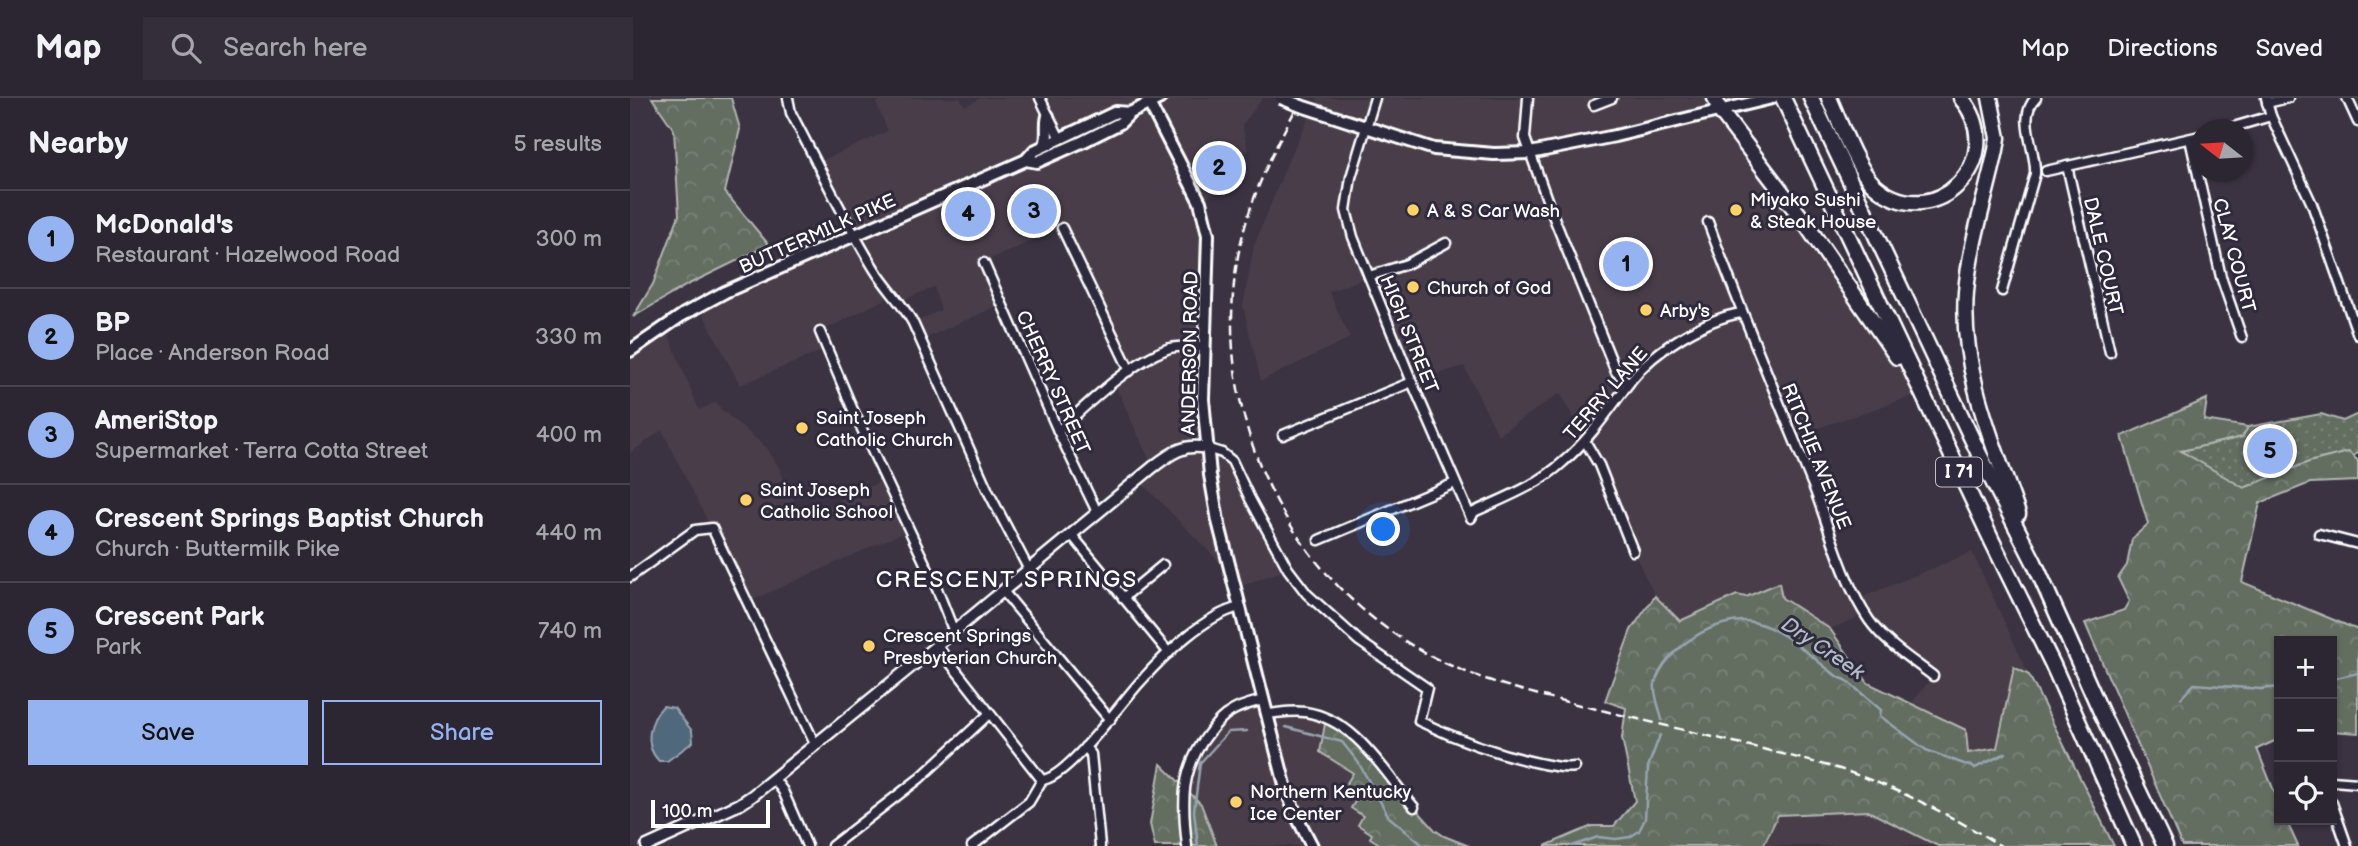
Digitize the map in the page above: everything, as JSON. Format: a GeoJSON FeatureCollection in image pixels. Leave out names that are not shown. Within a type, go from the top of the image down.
{"type":"FeatureCollection","features":[{"type":"Feature","properties":{"kind":"highway","name":"I 71"},"geometry":{"type":"LineString","coordinates":[[1783,98],[2052,663],[2134,846]]}},
{"type":"Feature","properties":{"kind":"highway","name":"I 71"},"geometry":{"type":"LineString","coordinates":[[1811,98],[1980,456],[2034,562],[2165,846]]}},
{"type":"Feature","properties":{"kind":"highway"},"geometry":{"type":"LineString","coordinates":[[1829,98],[1869,179],[1884,192],[1911,202],[1937,199],[1954,189],[1972,166],[1977,148],[1977,127],[1969,108],[1961,98]]}},
{"type":"Feature","properties":{"kind":"highway"},"geometry":{"type":"LineString","coordinates":[[1990,98],[1998,138],[1969,270],[1965,313],[1966,338],[1979,399],[2034,562]]}},
{"type":"Feature","properties":{"kind":"highway"},"geometry":{"type":"LineString","coordinates":[[1717,105],[1803,220],[1922,393]]}},
{"type":"Feature","properties":{"kind":"main road"},"geometry":{"type":"LineString","coordinates":[[1281,98],[1434,149],[1494,154],[1530,153],[1717,105],[1768,99]]}},
{"type":"Feature","properties":{"kind":"main road","name":"BUTTERMILK PIKE"},"geometry":{"type":"LineString","coordinates":[[1026,160],[1037,162],[1084,141],[1120,123],[1151,100]]}},
{"type":"Feature","properties":{"kind":"main road","name":"ANDERSON ROAD"},"geometry":{"type":"LineString","coordinates":[[1151,100],[1204,214],[1208,235],[1203,399],[1206,449],[1218,521],[1290,800],[1312,846]]}},
{"type":"Feature","properties":{"kind":"main road","name":"BUTTERMILK PIKE"},"geometry":{"type":"LineString","coordinates":[[630,351],[684,314],[748,282],[1026,160],[1034,151],[1045,145],[1116,112],[1130,113]]}},
{"type":"Feature","properties":{"kind":"main road"},"geometry":{"type":"LineString","coordinates":[[1045,145],[1048,137],[1045,125],[1048,116]]}},
{"type":"Feature","properties":{"kind":"street"},"geometry":{"type":"LineString","coordinates":[[788,98],[791,113],[855,235],[877,273],[913,323],[988,491],[1029,570]]}},
{"type":"Feature","properties":{"kind":"street"},"geometry":{"type":"LineString","coordinates":[[1040,98],[1060,139]]}},
{"type":"Feature","properties":{"kind":"street","name":"HIGH STREET"},"geometry":{"type":"LineString","coordinates":[[1375,98],[1348,189],[1346,210],[1353,237],[1471,518],[1474,512],[1496,502]]}},
{"type":"Feature","properties":{"kind":"street"},"geometry":{"type":"LineString","coordinates":[[1528,98],[1524,129],[1530,153],[1608,353],[1619,376],[1629,383]]}},
{"type":"Feature","properties":{"kind":"street"},"geometry":{"type":"LineString","coordinates":[[1594,105],[1612,98]]}},
{"type":"Feature","properties":{"kind":"street"},"geometry":{"type":"LineString","coordinates":[[2002,291],[2035,174],[2035,158],[2027,116],[2030,105],[2036,98]]}},
{"type":"Feature","properties":{"kind":"street"},"geometry":{"type":"LineString","coordinates":[[2288,98],[2267,100],[2271,116],[2312,204],[2358,335]]}},
{"type":"Feature","properties":{"kind":"street"},"geometry":{"type":"LineString","coordinates":[[2347,98],[2358,122]]}},
{"type":"Feature","properties":{"kind":"street"},"geometry":{"type":"LineString","coordinates":[[2253,121],[2271,116]]}},
{"type":"Feature","properties":{"kind":"street"},"geometry":{"type":"LineString","coordinates":[[2046,171],[2190,139]]}},
{"type":"Feature","properties":{"kind":"street","name":"DALE COURT"},"geometry":{"type":"LineString","coordinates":[[2067,166],[2110,352]]}},
{"type":"Feature","properties":{"kind":"street","name":"CLAY COURT"},"geometry":{"type":"LineString","coordinates":[[2200,182],[2221,277],[2242,338]]}},
{"type":"Feature","properties":{"kind":"street","name":"RITCHIE AVENUE"},"geometry":{"type":"LineString","coordinates":[[1708,222],[1741,313],[1775,392],[1849,582],[1870,621],[1889,642],[1933,676]]}},
{"type":"Feature","properties":{"kind":"street"},"geometry":{"type":"LineString","coordinates":[[1062,228],[1130,371]]}},
{"type":"Feature","properties":{"kind":"street"},"geometry":{"type":"LineString","coordinates":[[1369,275],[1407,264],[1446,243]]}},
{"type":"Feature","properties":{"kind":"street","name":"CHERRY STREET"},"geometry":{"type":"LineString","coordinates":[[984,262],[1058,431],[1097,512]]}},
{"type":"Feature","properties":{"kind":"street","name":"TERRY LANE"},"geometry":{"type":"LineString","coordinates":[[1496,502],[1541,480],[1585,441],[1629,383],[1663,350],[1684,337],[1741,313]]}},
{"type":"Feature","properties":{"kind":"street"},"geometry":{"type":"LineString","coordinates":[[820,332],[954,632]]}},
{"type":"Feature","properties":{"kind":"street"},"geometry":{"type":"LineString","coordinates":[[1058,431],[1130,371],[1167,349],[1205,347]]}},
{"type":"Feature","properties":{"kind":"street"},"geometry":{"type":"LineString","coordinates":[[1283,435],[1412,382]]}},
{"type":"Feature","properties":{"kind":"street"},"geometry":{"type":"LineString","coordinates":[[1585,441],[1598,465],[1633,551]]}},
{"type":"Feature","properties":{"kind":"street"},"geometry":{"type":"LineString","coordinates":[[648,846],[740,804],[1173,452],[1196,446],[1222,453],[1233,461],[1288,569],[1307,593],[1359,641],[1420,682],[1427,690],[1419,721],[1498,752],[1558,767],[1575,767]]}},
{"type":"Feature","properties":{"kind":"street"},"geometry":{"type":"LineString","coordinates":[[1319,540],[1455,483]]}},
{"type":"Feature","properties":{"kind":"street"},"geometry":{"type":"LineString","coordinates":[[630,578],[695,530],[712,528],[815,744]]}},
{"type":"Feature","properties":{"kind":"street"},"geometry":{"type":"LineString","coordinates":[[1071,534],[1169,653]]}},
{"type":"Feature","properties":{"kind":"street"},"geometry":{"type":"LineString","coordinates":[[2319,534],[2358,544]]}},
{"type":"Feature","properties":{"kind":"street"},"geometry":{"type":"LineString","coordinates":[[1123,598],[1163,565]]}},
{"type":"Feature","properties":{"kind":"street"},"geometry":{"type":"LineString","coordinates":[[1003,591],[1110,720]]}},
{"type":"Feature","properties":{"kind":"street"},"geometry":{"type":"LineString","coordinates":[[972,846],[1028,802],[1042,780],[1048,779],[1085,747],[1140,681],[1169,653],[1211,619],[1240,607]]}},
{"type":"Feature","properties":{"kind":"street"},"geometry":{"type":"LineString","coordinates":[[937,646],[1042,780]]}},
{"type":"Feature","properties":{"kind":"street"},"geometry":{"type":"LineString","coordinates":[[1187,846],[1184,785],[1194,753],[1224,716],[1263,700]]}},
{"type":"Feature","properties":{"kind":"street"},"geometry":{"type":"LineString","coordinates":[[1267,714],[1304,712],[1326,718],[1344,728],[1367,748],[1414,807]]}},
{"type":"Feature","properties":{"kind":"street"},"geometry":{"type":"LineString","coordinates":[[832,846],[920,778],[989,714]]}},
{"type":"Feature","properties":{"kind":"street"},"geometry":{"type":"LineString","coordinates":[[1085,747],[1091,754],[1100,846]]}},
{"type":"Feature","properties":{"kind":"street"},"geometry":{"type":"LineString","coordinates":[[774,779],[783,792],[807,846]]}},
{"type":"Feature","properties":{"kind":"street"},"geometry":{"type":"LineString","coordinates":[[2337,781],[2358,783]]}},
{"type":"Feature","properties":{"kind":"street"},"geometry":{"type":"LineString","coordinates":[[2337,817],[2347,846]]}},
{"type":"Feature","properties":{"kind":"shaded area"},"geometry":{"type":"Polygon","coordinates":[[[887,98],[960,98],[965,106],[981,98],[1263,98],[1242,125],[1248,150],[1228,185],[1200,202],[1204,214],[1206,448],[1230,458],[1288,569],[1235,588],[1232,575],[1138,479],[1152,466],[1114,382],[1130,371],[1062,228],[984,262],[1002,304],[921,340],[913,323],[941,310],[934,287],[900,301],[894,295],[820,332],[827,349],[740,385],[699,306],[855,235],[817,163],[888,131],[876,103],[887,98]]]}},
{"type":"Feature","properties":{"kind":"shaded area"},"geometry":{"type":"Polygon","coordinates":[[[1318,98],[1715,98],[1922,393],[1794,436],[1858,599],[1972,552],[2029,675],[2015,667],[1997,748],[1967,753],[1966,730],[1911,704],[1933,676],[1889,642],[1866,614],[1830,629],[1782,598],[1779,583],[1746,597],[1737,595],[1679,621],[1655,596],[1633,551],[1599,465],[1560,393],[1498,435],[1464,366],[1412,382],[1369,276],[1329,292],[1350,338],[1261,381],[1243,306],[1254,246],[1288,161],[1318,98]]]}},
{"type":"Feature","properties":{"kind":"shaded area","name":"Saint Joseph Catholic School"},"geometry":{"type":"Polygon","coordinates":[[[665,326],[699,410],[716,402],[767,448],[802,518],[886,479],[909,530],[748,602],[662,430],[630,453],[630,351],[665,326]]]}},
{"type":"Feature","properties":{"kind":"shaded area"},"geometry":{"type":"Polygon","coordinates":[[[1263,700],[1267,714],[1297,711],[1326,718],[1321,752],[1353,773],[1363,816],[1373,834],[1371,838],[1383,846],[1217,846],[1201,804],[1184,785],[1188,767],[1224,716],[1263,700]]]}},
{"type":"Feature","properties":{"kind":"shaded area"},"geometry":{"type":"Polygon","coordinates":[[[1868,811],[1938,846],[1763,846],[1778,815],[1868,811]]]}},
{"type":"Feature","properties":{"kind":"green space"},"geometry":{"type":"Polygon","coordinates":[[[652,98],[731,98],[740,129],[725,192],[769,245],[687,285],[633,317],[653,284],[679,215],[674,130],[652,98]]]}},
{"type":"Feature","properties":{"kind":"green space"},"geometry":{"type":"Polygon","coordinates":[[[2207,399],[2204,420],[2248,427],[2242,437],[2181,451],[2244,488],[2309,462],[2349,452],[2358,461],[2358,481],[2310,483],[2260,503],[2242,582],[2358,630],[2358,733],[2337,731],[2337,636],[2274,636],[2274,741],[2257,749],[2274,791],[2274,825],[2288,825],[2298,846],[2182,846],[2085,623],[2124,610],[2129,601],[2118,578],[2127,565],[2132,539],[2148,524],[2122,436],[2207,399]]]}},
{"type":"Feature","properties":{"kind":"green space"},"geometry":{"type":"Polygon","coordinates":[[[2321,414],[2343,421],[2358,414],[2358,453],[2353,456],[2348,452],[2309,462],[2244,488],[2180,451],[2242,437],[2248,427],[2321,414]]]}},
{"type":"Feature","properties":{"kind":"green space"},"geometry":{"type":"Polygon","coordinates":[[[1779,583],[1782,598],[1830,629],[1868,683],[1966,730],[1968,753],[1997,748],[2014,667],[2029,675],[2114,846],[1938,846],[1868,811],[1778,815],[1763,846],[1545,846],[1592,826],[1614,826],[1635,801],[1622,738],[1626,708],[1605,701],[1631,630],[1655,596],[1680,621],[1737,595],[1746,597],[1779,583]]]}},
{"type":"Feature","properties":{"kind":"green space"},"geometry":{"type":"Polygon","coordinates":[[[1326,718],[1344,728],[1435,830],[1469,846],[1383,846],[1370,838],[1372,834],[1358,825],[1363,816],[1351,808],[1358,797],[1344,788],[1353,773],[1320,752],[1326,718]]]}},
{"type":"Feature","properties":{"kind":"green space"},"geometry":{"type":"Polygon","coordinates":[[[1161,764],[1201,804],[1217,846],[1155,846],[1150,824],[1161,764]]]}},
{"type":"Feature","properties":{"kind":"water"},"geometry":{"type":"Polygon","coordinates":[[[663,706],[674,708],[692,731],[693,742],[667,761],[659,761],[651,748],[650,733],[654,719],[663,706]]]}},
{"type":"Feature","properties":{"kind":"waterway","name":"Dry Creek"},"geometry":{"type":"LineString","coordinates":[[1662,720],[1655,684],[1660,671],[1680,647],[1709,629],[1739,621],[1753,622],[1787,637],[1838,677],[1846,680],[1881,710],[1880,716],[1926,750],[1975,768],[2006,753]]}},
{"type":"Feature","properties":{"kind":"waterway","name":"Dry Creek"},"geometry":{"type":"LineString","coordinates":[[2337,678],[2358,673]]}},
{"type":"Feature","properties":{"kind":"waterway","name":"Dry Creek"},"geometry":{"type":"LineString","coordinates":[[2181,698],[2194,684],[2274,688]]}},
{"type":"Feature","properties":{"kind":"waterway","name":"Dry Creek"},"geometry":{"type":"LineString","coordinates":[[1286,727],[1342,742],[1358,762],[1389,817],[1424,846]]}},
{"type":"Feature","properties":{"kind":"waterway","name":"Dry Creek"},"geometry":{"type":"LineString","coordinates":[[1198,846],[1194,811],[1200,763],[1228,732],[1247,731]]}},
{"type":"Feature","properties":{"kind":"waterway","name":"Dry Creek"},"geometry":{"type":"LineString","coordinates":[[1572,846],[1598,837],[1630,837],[1639,831],[1645,819],[1648,767],[1660,735]]}},
{"type":"Feature","properties":{"kind":"railway"},"geometry":{"type":"LineString","coordinates":[[1302,98],[1270,159],[1246,223],[1236,268],[1232,328],[1238,388],[1253,445],[1276,500],[1308,550],[1347,595],[1393,633],[1464,671],[1544,696],[1840,769],[1922,803],[2001,846]]}},
{"type":"Feature","properties":{"kind":"place","name":"BP"},"geometry":{"type":"Point","coordinates":[1219,168]}},
{"type":"Feature","properties":{"kind":"place","name":"A & S Car Wash"},"geometry":{"type":"Point","coordinates":[1413,210]}},
{"type":"Feature","properties":{"kind":"place","name":"Miyako Sushi & Steak House"},"geometry":{"type":"Point","coordinates":[1736,210]}},
{"type":"Feature","properties":{"kind":"place","name":"AmeriStop"},"geometry":{"type":"Point","coordinates":[1034,211]}},
{"type":"Feature","properties":{"kind":"place","name":"Crescent Springs Baptist Church"},"geometry":{"type":"Point","coordinates":[968,214]}},
{"type":"Feature","properties":{"kind":"place","name":"McDonald's"},"geometry":{"type":"Point","coordinates":[1626,264]}},
{"type":"Feature","properties":{"kind":"place","name":"Church of God"},"geometry":{"type":"Point","coordinates":[1413,287]}},
{"type":"Feature","properties":{"kind":"place","name":"Arby's"},"geometry":{"type":"Point","coordinates":[1646,310]}},
{"type":"Feature","properties":{"kind":"place","name":"Saint Joseph Catholic Church"},"geometry":{"type":"Point","coordinates":[802,428]}},
{"type":"Feature","properties":{"kind":"place","name":"Crescent Park"},"geometry":{"type":"Point","coordinates":[2270,451]}},
{"type":"Feature","properties":{"kind":"place","name":"Saint Joseph Catholic School"},"geometry":{"type":"Point","coordinates":[746,500]}},
{"type":"Feature","properties":{"kind":"place","name":"Crescent Springs Presbyterian Church"},"geometry":{"type":"Point","coordinates":[869,646]}},
{"type":"Feature","properties":{"kind":"place","name":"Northern Kentucky Ice Center"},"geometry":{"type":"Point","coordinates":[1236,802]}},
{"type":"Feature","properties":{"kind":"district","name":"CRESCENT SPRINGS"},"geometry":{"type":"Point","coordinates":[1007,579]}}]}
